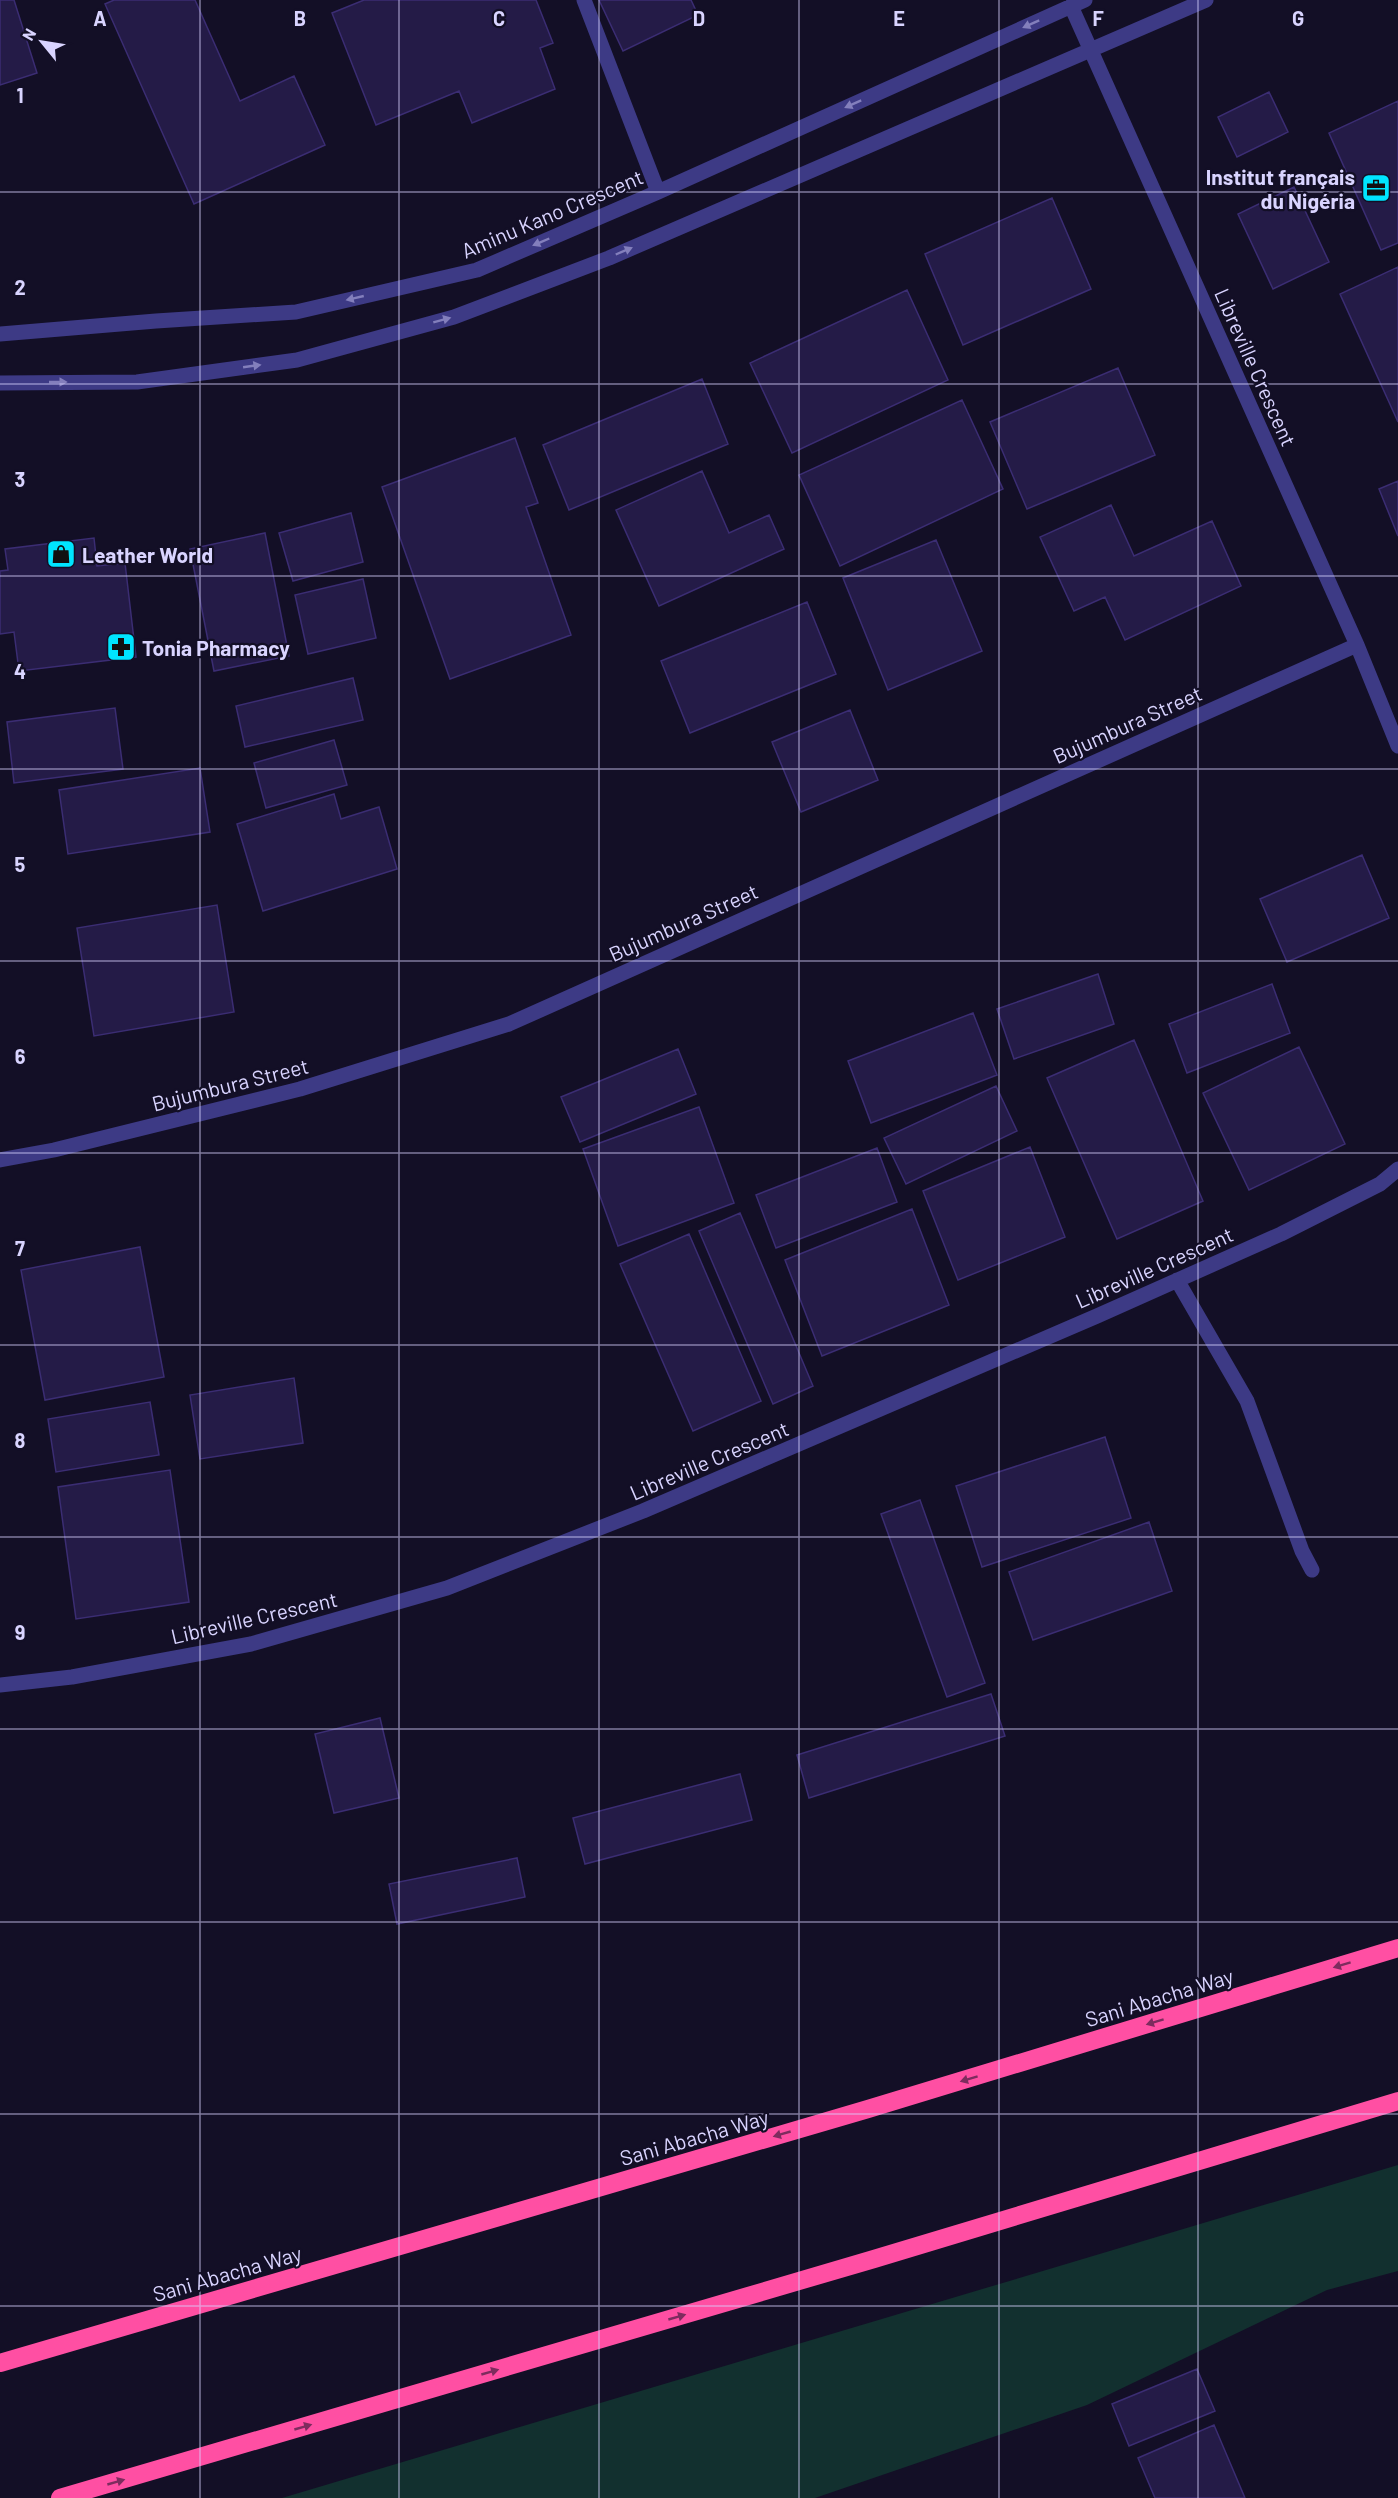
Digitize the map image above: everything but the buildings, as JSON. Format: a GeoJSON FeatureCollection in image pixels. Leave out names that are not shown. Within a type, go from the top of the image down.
{"type":"FeatureCollection","features":[{"type":"Feature","properties":{"kind":"highway","name":"Sani Abacha Way"},"geometry":{"type":"LineString","coordinates":[[0,2363],[857,2113],[1398,1948]]}},
{"type":"Feature","properties":{"kind":"highway"},"geometry":{"type":"LineString","coordinates":[[60,2498],[874,2259],[1398,2101]]}},
{"type":"Feature","properties":{"kind":"street"},"geometry":{"type":"LineString","coordinates":[[584,0],[658,192]]}},
{"type":"Feature","properties":{"kind":"street"},"geometry":{"type":"LineString","coordinates":[[0,383],[137,382],[285,361],[454,317],[609,258],[1206,0]]}},
{"type":"Feature","properties":{"kind":"street","name":"Aminu Kano Crescent"},"geometry":{"type":"LineString","coordinates":[[0,334],[296,312],[477,270],[658,192],[1078,3]]}},
{"type":"Feature","properties":{"kind":"street","name":"Libreville Crescent"},"geometry":{"type":"LineString","coordinates":[[1078,3],[1092,49],[1357,645],[1398,746]]}},
{"type":"Feature","properties":{"kind":"street","name":"Bujumbura Street"},"geometry":{"type":"LineString","coordinates":[[0,1160],[54,1150],[300,1089],[509,1024],[1357,645]]}},
{"type":"Feature","properties":{"kind":"street","name":"Libreville Crescent"},"geometry":{"type":"LineString","coordinates":[[0,1685],[72,1677],[251,1644],[447,1588],[644,1511],[1177,1280],[1281,1234],[1380,1184],[1398,1169]]}},
{"type":"Feature","properties":{"kind":"street"},"geometry":{"type":"LineString","coordinates":[[1177,1280],[1246,1401],[1302,1551],[1312,1570]]}},
{"type":"Feature","properties":{"kind":"green space"},"geometry":{"type":"Polygon","coordinates":[[[1398,2165],[1398,2271],[1327,2290],[1087,2405],[815,2498],[282,2498],[1398,2165]]]}},
{"type":"Feature","properties":{"kind":"place","name":"Institut français du Nigéria"},"geometry":{"type":"Point","coordinates":[1376,188]}},
{"type":"Feature","properties":{"kind":"place","name":"Leather World"},"geometry":{"type":"Point","coordinates":[61,554]}},
{"type":"Feature","properties":{"kind":"place","name":"Tonia Pharmacy"},"geometry":{"type":"Point","coordinates":[121,647]}}]}
